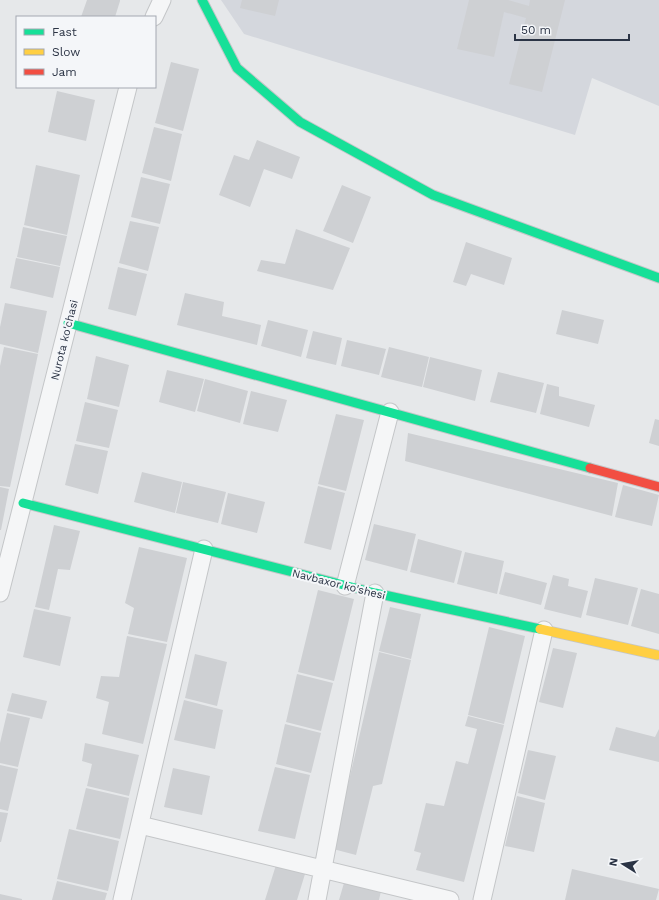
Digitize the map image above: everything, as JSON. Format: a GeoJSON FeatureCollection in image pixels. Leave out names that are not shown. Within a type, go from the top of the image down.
{"type":"FeatureCollection","features":[{"type":"Feature","properties":{"kind":"street"},"geometry":{"type":"LineString","coordinates":[[154,16],[162,0]]}},
{"type":"Feature","properties":{"kind":"street"},"geometry":{"type":"LineString","coordinates":[[202,0],[237,68],[300,122],[433,195],[659,278]]}},
{"type":"Feature","properties":{"kind":"street","name":"Nurota ko'chasi"},"geometry":{"type":"LineString","coordinates":[[0,593],[128,88]]}},
{"type":"Feature","properties":{"kind":"street"},"geometry":{"type":"LineString","coordinates":[[68,323],[659,487]]}},
{"type":"Feature","properties":{"kind":"street"},"geometry":{"type":"LineString","coordinates":[[344,586],[390,412]]}},
{"type":"Feature","properties":{"kind":"street","name":"Navbaxor ko'shesi"},"geometry":{"type":"LineString","coordinates":[[23,503],[344,586],[657,655]]}},
{"type":"Feature","properties":{"kind":"street"},"geometry":{"type":"LineString","coordinates":[[122,900],[204,549]]}},
{"type":"Feature","properties":{"kind":"street"},"geometry":{"type":"LineString","coordinates":[[317,900],[375,593]]}},
{"type":"Feature","properties":{"kind":"street"},"geometry":{"type":"LineString","coordinates":[[482,900],[544,630]]}},
{"type":"Feature","properties":{"kind":"street"},"geometry":{"type":"LineString","coordinates":[[140,825],[450,900]]}},
{"type":"Feature","properties":{"kind":"shaded area"},"geometry":{"type":"Polygon","coordinates":[[[221,0],[659,0],[659,106],[592,78],[575,135],[244,34],[221,0]]]}},
{"type":"Feature","properties":{"kind":"building"},"geometry":{"type":"Polygon","coordinates":[[[87,0],[120,0],[115,16],[81,16],[87,0]]]}},
{"type":"Feature","properties":{"kind":"building"},"geometry":{"type":"Polygon","coordinates":[[[242,0],[279,0],[275,16],[240,8],[242,0]]]}},
{"type":"Feature","properties":{"kind":"building"},"geometry":{"type":"Polygon","coordinates":[[[469,0],[508,0],[529,6],[530,0],[565,0],[542,92],[509,84],[526,18],[504,12],[494,57],[457,49],[469,0]]]}},
{"type":"Feature","properties":{"kind":"building"},"geometry":{"type":"Polygon","coordinates":[[[171,62],[199,69],[183,131],[155,123],[171,62]]]}},
{"type":"Feature","properties":{"kind":"building"},"geometry":{"type":"Polygon","coordinates":[[[57,91],[95,100],[86,141],[48,132],[57,91]]]}},
{"type":"Feature","properties":{"kind":"building"},"geometry":{"type":"Polygon","coordinates":[[[154,127],[182,134],[171,181],[142,173],[154,127]]]}},
{"type":"Feature","properties":{"kind":"building"},"geometry":{"type":"Polygon","coordinates":[[[257,140],[300,157],[292,179],[264,169],[250,207],[219,195],[234,155],[249,160],[257,140]]]}},
{"type":"Feature","properties":{"kind":"building"},"geometry":{"type":"Polygon","coordinates":[[[36,165],[80,175],[67,235],[24,225],[36,165]]]}},
{"type":"Feature","properties":{"kind":"building"},"geometry":{"type":"Polygon","coordinates":[[[141,177],[170,184],[160,224],[131,217],[141,177]]]}},
{"type":"Feature","properties":{"kind":"building"},"geometry":{"type":"Polygon","coordinates":[[[342,185],[371,197],[353,243],[323,231],[342,185]]]}},
{"type":"Feature","properties":{"kind":"building"},"geometry":{"type":"Polygon","coordinates":[[[130,221],[159,227],[148,271],[119,263],[130,221]]]}},
{"type":"Feature","properties":{"kind":"building"},"geometry":{"type":"Polygon","coordinates":[[[23,227],[67,236],[60,266],[17,257],[23,227]]]}},
{"type":"Feature","properties":{"kind":"building"},"geometry":{"type":"Polygon","coordinates":[[[296,229],[350,248],[333,290],[257,271],[261,260],[285,264],[296,229]]]}},
{"type":"Feature","properties":{"kind":"building"},"geometry":{"type":"Polygon","coordinates":[[[466,242],[512,258],[504,285],[471,274],[466,286],[453,282],[466,242]]]}},
{"type":"Feature","properties":{"kind":"building"},"geometry":{"type":"Polygon","coordinates":[[[16,258],[60,267],[53,298],[10,288],[16,258]]]}},
{"type":"Feature","properties":{"kind":"building"},"geometry":{"type":"Polygon","coordinates":[[[118,267],[147,274],[136,316],[108,309],[118,267]]]}},
{"type":"Feature","properties":{"kind":"building"},"geometry":{"type":"Polygon","coordinates":[[[185,293],[224,302],[222,316],[261,325],[257,345],[177,325],[185,293]]]}},
{"type":"Feature","properties":{"kind":"building"},"geometry":{"type":"Polygon","coordinates":[[[5,303],[47,311],[38,353],[0,344],[0,327],[5,303]]]}},
{"type":"Feature","properties":{"kind":"building"},"geometry":{"type":"Polygon","coordinates":[[[562,310],[604,320],[598,344],[556,334],[562,310]]]}},
{"type":"Feature","properties":{"kind":"building"},"geometry":{"type":"Polygon","coordinates":[[[268,320],[308,330],[301,357],[261,346],[268,320]]]}},
{"type":"Feature","properties":{"kind":"building"},"geometry":{"type":"Polygon","coordinates":[[[313,331],[342,338],[336,365],[306,358],[313,331]]]}},
{"type":"Feature","properties":{"kind":"building"},"geometry":{"type":"Polygon","coordinates":[[[347,340],[386,349],[379,375],[341,366],[347,340]]]}},
{"type":"Feature","properties":{"kind":"building"},"geometry":{"type":"Polygon","coordinates":[[[4,347],[38,354],[10,487],[0,486],[0,366],[4,347]]]}},
{"type":"Feature","properties":{"kind":"building"},"geometry":{"type":"Polygon","coordinates":[[[389,347],[429,357],[422,387],[381,377],[389,347]]]}},
{"type":"Feature","properties":{"kind":"building"},"geometry":{"type":"Polygon","coordinates":[[[96,356],[129,365],[119,407],[87,399],[96,356]]]}},
{"type":"Feature","properties":{"kind":"building"},"geometry":{"type":"Polygon","coordinates":[[[430,357],[482,370],[475,401],[423,387],[430,357]]]}},
{"type":"Feature","properties":{"kind":"building"},"geometry":{"type":"Polygon","coordinates":[[[167,370],[204,379],[195,412],[159,402],[167,370]]]}},
{"type":"Feature","properties":{"kind":"building"},"geometry":{"type":"Polygon","coordinates":[[[498,372],[544,383],[536,413],[490,402],[498,372]]]}},
{"type":"Feature","properties":{"kind":"building"},"geometry":{"type":"Polygon","coordinates":[[[205,379],[248,391],[240,423],[197,411],[205,379]]]}},
{"type":"Feature","properties":{"kind":"building"},"geometry":{"type":"Polygon","coordinates":[[[547,384],[559,387],[559,396],[595,405],[589,427],[540,414],[547,384]]]}},
{"type":"Feature","properties":{"kind":"building"},"geometry":{"type":"Polygon","coordinates":[[[251,391],[287,400],[278,432],[243,424],[251,391]]]}},
{"type":"Feature","properties":{"kind":"building"},"geometry":{"type":"Polygon","coordinates":[[[85,402],[118,410],[109,448],[76,441],[85,402]]]}},
{"type":"Feature","properties":{"kind":"building"},"geometry":{"type":"Polygon","coordinates":[[[336,414],[364,420],[346,491],[318,484],[336,414]]]}},
{"type":"Feature","properties":{"kind":"building"},"geometry":{"type":"Polygon","coordinates":[[[655,419],[659,420],[659,446],[649,443],[655,419]]]}},
{"type":"Feature","properties":{"kind":"building"},"geometry":{"type":"Polygon","coordinates":[[[408,433],[618,483],[612,516],[405,461],[408,433]]]}},
{"type":"Feature","properties":{"kind":"building"},"geometry":{"type":"Polygon","coordinates":[[[75,444],[108,451],[98,494],[65,485],[75,444]]]}},
{"type":"Feature","properties":{"kind":"building"},"geometry":{"type":"Polygon","coordinates":[[[142,472],[182,482],[175,513],[134,502],[142,472]]]}},
{"type":"Feature","properties":{"kind":"building"},"geometry":{"type":"Polygon","coordinates":[[[183,482],[226,492],[218,523],[176,513],[183,482]]]}},
{"type":"Feature","properties":{"kind":"building"},"geometry":{"type":"Polygon","coordinates":[[[623,485],[659,495],[652,526],[615,517],[623,485]]]}},
{"type":"Feature","properties":{"kind":"building"},"geometry":{"type":"Polygon","coordinates":[[[318,486],[345,493],[331,550],[304,543],[318,486]]]}},
{"type":"Feature","properties":{"kind":"building"},"geometry":{"type":"Polygon","coordinates":[[[0,487],[9,489],[1,530],[0,530],[0,487]]]}},
{"type":"Feature","properties":{"kind":"building"},"geometry":{"type":"Polygon","coordinates":[[[228,493],[265,502],[257,533],[221,524],[228,493]]]}},
{"type":"Feature","properties":{"kind":"building"},"geometry":{"type":"Polygon","coordinates":[[[374,524],[416,534],[407,571],[365,560],[374,524]]]}},
{"type":"Feature","properties":{"kind":"building"},"geometry":{"type":"Polygon","coordinates":[[[54,525],[80,531],[70,570],[58,569],[49,610],[35,607],[54,525]]]}},
{"type":"Feature","properties":{"kind":"building"},"geometry":{"type":"Polygon","coordinates":[[[418,539],[462,551],[454,583],[410,572],[418,539]]]}},
{"type":"Feature","properties":{"kind":"building"},"geometry":{"type":"Polygon","coordinates":[[[139,547],[187,558],[167,642],[128,634],[134,608],[125,603],[139,547]]]}},
{"type":"Feature","properties":{"kind":"building"},"geometry":{"type":"Polygon","coordinates":[[[465,552],[504,561],[497,594],[457,584],[465,552]]]}},
{"type":"Feature","properties":{"kind":"building"},"geometry":{"type":"Polygon","coordinates":[[[505,572],[547,583],[541,605],[499,594],[505,572]]]}},
{"type":"Feature","properties":{"kind":"building"},"geometry":{"type":"Polygon","coordinates":[[[553,575],[569,579],[568,586],[588,591],[581,618],[544,609],[553,575]]]}},
{"type":"Feature","properties":{"kind":"building"},"geometry":{"type":"Polygon","coordinates":[[[595,578],[638,588],[628,625],[586,615],[595,578]]]}},
{"type":"Feature","properties":{"kind":"building"},"geometry":{"type":"Polygon","coordinates":[[[641,589],[659,594],[659,634],[631,626],[641,589]]]}},
{"type":"Feature","properties":{"kind":"building"},"geometry":{"type":"Polygon","coordinates":[[[318,590],[354,599],[334,681],[298,672],[318,590]]]}},
{"type":"Feature","properties":{"kind":"building"},"geometry":{"type":"Polygon","coordinates":[[[390,607],[421,614],[411,659],[379,651],[390,607]]]}},
{"type":"Feature","properties":{"kind":"building"},"geometry":{"type":"Polygon","coordinates":[[[34,609],[71,617],[60,666],[23,657],[34,609]]]}},
{"type":"Feature","properties":{"kind":"building"},"geometry":{"type":"Polygon","coordinates":[[[489,627],[525,636],[504,724],[468,715],[489,627]]]}},
{"type":"Feature","properties":{"kind":"building"},"geometry":{"type":"Polygon","coordinates":[[[127,636],[167,644],[143,744],[102,734],[109,702],[96,698],[101,676],[119,677],[127,636]]]}},
{"type":"Feature","properties":{"kind":"building"},"geometry":{"type":"Polygon","coordinates":[[[553,648],[577,653],[563,708],[539,702],[553,648]]]}},
{"type":"Feature","properties":{"kind":"building"},"geometry":{"type":"Polygon","coordinates":[[[379,652],[411,660],[382,784],[373,786],[356,855],[333,849],[379,652]]]}},
{"type":"Feature","properties":{"kind":"building"},"geometry":{"type":"Polygon","coordinates":[[[195,654],[227,662],[217,706],[185,698],[195,654]]]}},
{"type":"Feature","properties":{"kind":"building"},"geometry":{"type":"Polygon","coordinates":[[[297,674],[333,683],[321,731],[286,722],[297,674]]]}},
{"type":"Feature","properties":{"kind":"building"},"geometry":{"type":"Polygon","coordinates":[[[12,693],[47,701],[42,719],[7,711],[12,693]]]}},
{"type":"Feature","properties":{"kind":"building"},"geometry":{"type":"Polygon","coordinates":[[[184,700],[223,710],[215,749],[174,740],[184,700]]]}},
{"type":"Feature","properties":{"kind":"building"},"geometry":{"type":"Polygon","coordinates":[[[7,713],[30,718],[18,767],[0,763],[0,743],[7,713]]]}},
{"type":"Feature","properties":{"kind":"building"},"geometry":{"type":"Polygon","coordinates":[[[468,716],[504,725],[464,882],[416,870],[421,853],[414,851],[426,803],[444,806],[456,761],[468,764],[477,729],[465,726],[468,716]]]}},
{"type":"Feature","properties":{"kind":"building"},"geometry":{"type":"Polygon","coordinates":[[[285,724],[321,733],[311,773],[276,764],[285,724]]]}},
{"type":"Feature","properties":{"kind":"building"},"geometry":{"type":"Polygon","coordinates":[[[616,727],[655,737],[659,729],[659,762],[609,750],[616,727]]]}},
{"type":"Feature","properties":{"kind":"building"},"geometry":{"type":"Polygon","coordinates":[[[85,743],[139,755],[129,796],[87,786],[92,764],[82,761],[85,743]]]}},
{"type":"Feature","properties":{"kind":"building"},"geometry":{"type":"Polygon","coordinates":[[[528,750],[556,756],[545,800],[518,793],[528,750]]]}},
{"type":"Feature","properties":{"kind":"building"},"geometry":{"type":"Polygon","coordinates":[[[0,765],[18,769],[8,811],[0,809],[0,765]]]}},
{"type":"Feature","properties":{"kind":"building"},"geometry":{"type":"Polygon","coordinates":[[[275,767],[310,775],[295,839],[258,831],[275,767]]]}},
{"type":"Feature","properties":{"kind":"building"},"geometry":{"type":"Polygon","coordinates":[[[173,768],[210,776],[202,815],[164,807],[173,768]]]}},
{"type":"Feature","properties":{"kind":"building"},"geometry":{"type":"Polygon","coordinates":[[[86,788],[129,798],[120,839],[76,829],[86,788]]]}},
{"type":"Feature","properties":{"kind":"building"},"geometry":{"type":"Polygon","coordinates":[[[517,796],[545,803],[534,852],[505,846],[517,796]]]}},
{"type":"Feature","properties":{"kind":"building"},"geometry":{"type":"Polygon","coordinates":[[[0,812],[8,813],[1,842],[0,842],[0,812]]]}},
{"type":"Feature","properties":{"kind":"building"},"geometry":{"type":"Polygon","coordinates":[[[69,829],[119,841],[108,891],[57,879],[69,829]]]}},
{"type":"Feature","properties":{"kind":"building"},"geometry":{"type":"Polygon","coordinates":[[[276,865],[305,874],[297,900],[265,900],[276,865]]]}},
{"type":"Feature","properties":{"kind":"building"},"geometry":{"type":"Polygon","coordinates":[[[572,869],[659,889],[656,900],[565,900],[572,869]]]}},
{"type":"Feature","properties":{"kind":"building"},"geometry":{"type":"Polygon","coordinates":[[[57,881],[107,893],[105,900],[52,900],[57,881]]]}},
{"type":"Feature","properties":{"kind":"building"},"geometry":{"type":"Polygon","coordinates":[[[344,883],[381,891],[379,900],[339,900],[344,883]]]}},
{"type":"Feature","properties":{"kind":"building"},"geometry":{"type":"Polygon","coordinates":[[[0,894],[22,899],[22,900],[0,900],[0,894]]]}},
{"type":"Feature","properties":{"kind":"traffic: fast"},"geometry":{"type":"LineString","coordinates":[[202,0],[237,68],[300,122],[433,195],[659,278]]}},
{"type":"Feature","properties":{"kind":"traffic: fast"},"geometry":{"type":"LineString","coordinates":[[68,323],[590,468]]}},
{"type":"Feature","properties":{"kind":"traffic: fast"},"geometry":{"type":"LineString","coordinates":[[23,503],[375,593],[540,629]]}},
{"type":"Feature","properties":{"kind":"traffic: slow"},"geometry":{"type":"LineString","coordinates":[[540,629],[657,655]]}},
{"type":"Feature","properties":{"kind":"traffic: jam"},"geometry":{"type":"LineString","coordinates":[[590,468],[659,487]]}}]}
